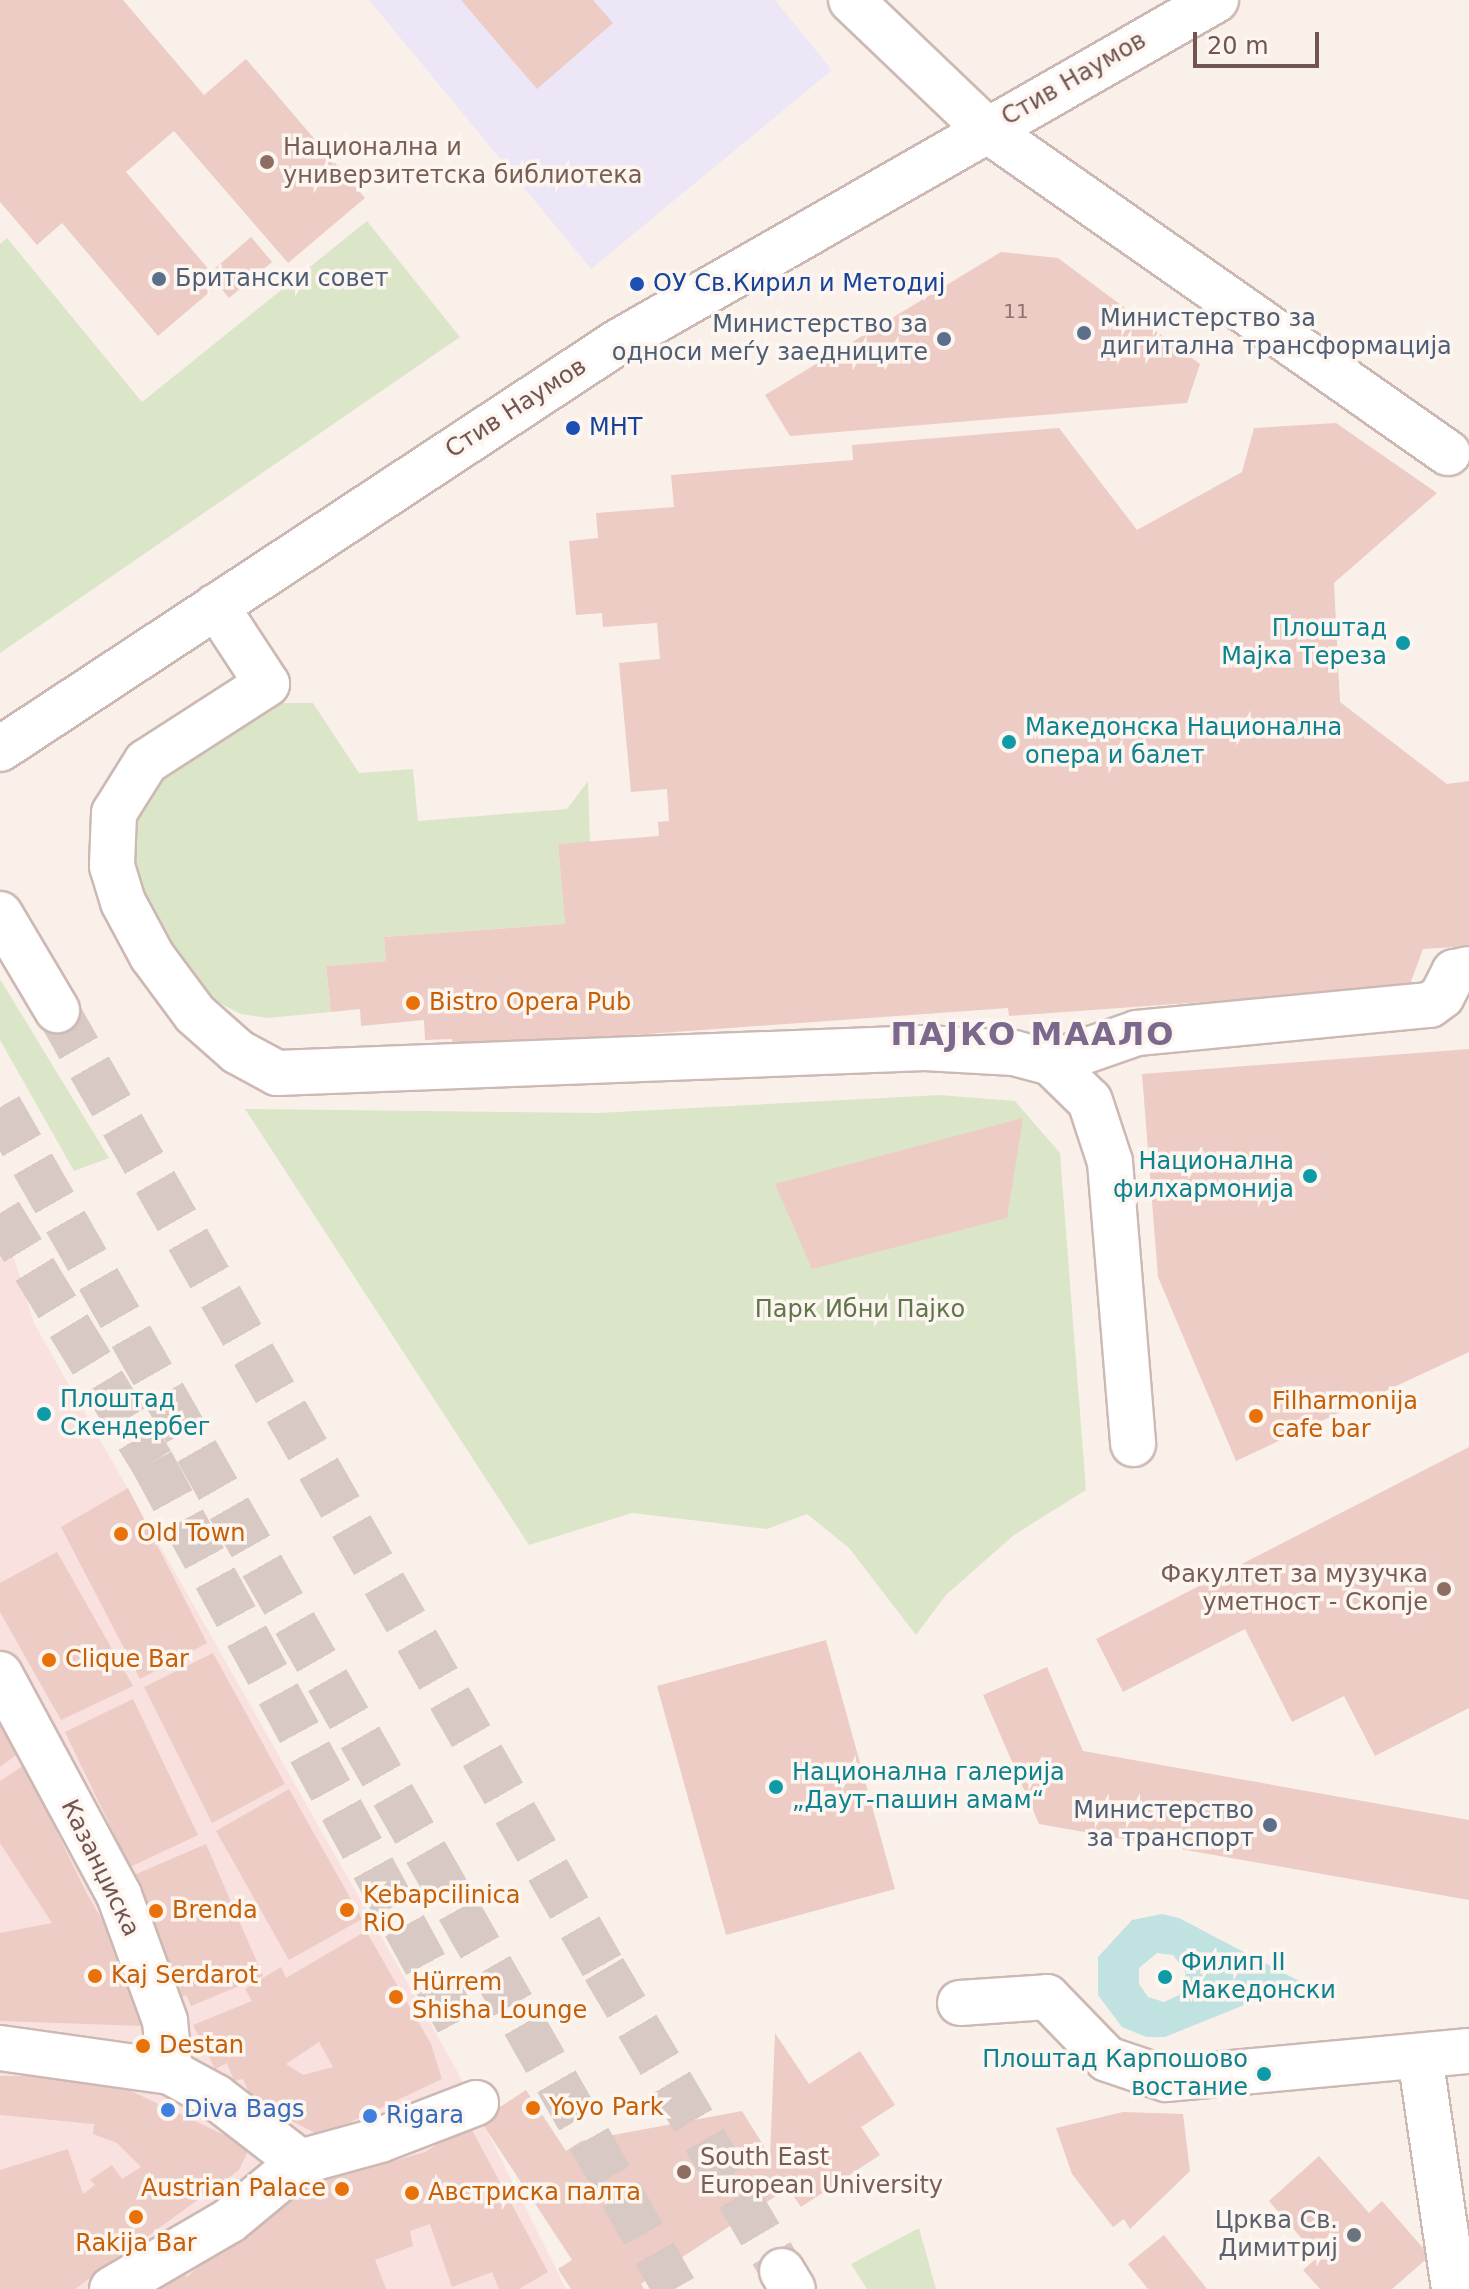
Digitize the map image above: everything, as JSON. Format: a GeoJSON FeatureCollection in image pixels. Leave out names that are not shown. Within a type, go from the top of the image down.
{"type":"FeatureCollection","features":[{"type":"Feature","properties":{"kind":"street"},"geometry":{"type":"LineString","coordinates":[[851,0],[987,130],[1448,453]]}},
{"type":"Feature","properties":{"kind":"street","name":"Стив Наумов"},"geometry":{"type":"LineString","coordinates":[[0,749],[618,342],[1216,0]]}},
{"type":"Feature","properties":{"kind":"street"},"geometry":{"type":"LineString","coordinates":[[216,606],[267,684],[146,762],[114,813],[112,866],[123,902],[152,956],[195,1014],[238,1052],[277,1073],[925,1048],[1014,1053],[1051,1063],[1090,1101],[1110,1162],[1133,1444]]}},
{"type":"Feature","properties":{"kind":"street"},"geometry":{"type":"LineString","coordinates":[[0,914],[57,1010]]}},
{"type":"Feature","properties":{"kind":"street"},"geometry":{"type":"LineString","coordinates":[[1051,1063],[1137,1033],[1430,1005],[1442,996],[1454,972],[1469,969]]}},
{"type":"Feature","properties":{"kind":"street","name":"Казанџиска"},"geometry":{"type":"LineString","coordinates":[[0,1674],[119,1895],[165,2021],[170,2072]]}},
{"type":"Feature","properties":{"kind":"street"},"geometry":{"type":"LineString","coordinates":[[960,2003],[1047,1997],[1107,2059],[1166,2079],[1469,2051]]}},
{"type":"Feature","properties":{"kind":"street"},"geometry":{"type":"LineString","coordinates":[[0,2048],[170,2072],[216,2097],[300,2162]]}},
{"type":"Feature","properties":{"kind":"street"},"geometry":{"type":"LineString","coordinates":[[1420,2056],[1454,2289]]}},
{"type":"Feature","properties":{"kind":"street"},"geometry":{"type":"LineString","coordinates":[[112,2289],[229,2221],[300,2162],[380,2140],[476,2103]]}},
{"type":"Feature","properties":{"kind":"shaded area"},"geometry":{"type":"Polygon","coordinates":[[[369,0],[775,0],[832,70],[591,269],[369,0]]]}},
{"type":"Feature","properties":{"kind":"shaded area"},"geometry":{"type":"Polygon","coordinates":[[[0,1213],[34,1323],[455,2067],[566,2289],[0,2289],[0,1213]]]}},
{"type":"Feature","properties":{"kind":"green space"},"geometry":{"type":"Polygon","coordinates":[[[367,221],[460,337],[0,653],[0,244],[7,238],[142,402],[367,221]]]}},
{"type":"Feature","properties":{"kind":"green space"},"geometry":{"type":"Polygon","coordinates":[[[257,703],[313,703],[359,773],[413,769],[418,821],[567,809],[588,781],[590,842],[558,844],[565,924],[384,937],[386,961],[326,966],[331,1012],[267,1018],[241,1014],[190,988],[101,813],[257,703]]]}},
{"type":"Feature","properties":{"kind":"green space"},"geometry":{"type":"Polygon","coordinates":[[[0,979],[109,1158],[74,1171],[0,1040],[0,979]]]}},
{"type":"Feature","properties":{"kind":"green space","name":"Парк Ибни Пајко"},"geometry":{"type":"Polygon","coordinates":[[[940,1095],[1015,1101],[1060,1153],[1086,1490],[1014,1535],[946,1595],[916,1635],[849,1548],[807,1514],[767,1529],[632,1513],[529,1545],[245,1109],[598,1113],[940,1095]]]}},
{"type":"Feature","properties":{"kind":"green space"},"geometry":{"type":"Polygon","coordinates":[[[919,2228],[936,2289],[867,2289],[851,2264],[919,2228]]]}},
{"type":"Feature","properties":{"kind":"water"},"geometry":{"type":"Polygon","coordinates":[[[1162,1914],[1179,1918],[1301,1982],[1165,2037],[1146,2037],[1122,2027],[1098,1995],[1098,1957],[1132,1920],[1162,1914]],[[1157,1953],[1139,1968],[1139,1984],[1148,1997],[1164,2002],[1179,1995],[1186,1973],[1173,1955],[1157,1953]]]}},
{"type":"Feature","properties":{"kind":"building","name":"Национална и универзитетска библиотека"},"geometry":{"type":"Polygon","coordinates":[[[0,0],[123,0],[204,95],[246,59],[365,198],[288,263],[174,131],[126,172],[211,272],[251,237],[272,262],[229,298],[218,285],[158,336],[62,223],[37,245],[0,202],[0,0]]]}},
{"type":"Feature","properties":{"kind":"building"},"geometry":{"type":"Polygon","coordinates":[[[461,0],[593,0],[613,23],[537,89],[461,0]]]}},
{"type":"Feature","properties":{"kind":"building"},"geometry":{"type":"Polygon","coordinates":[[[1001,252],[1058,258],[1200,364],[1187,403],[790,436],[765,395],[1001,252]]]}},
{"type":"Feature","properties":{"kind":"building","name":"Македонска Национална опера и балет"},"geometry":{"type":"Polygon","coordinates":[[[1336,423],[1437,493],[1334,583],[1340,702],[1447,784],[1469,781],[1469,946],[1423,949],[1409,987],[1009,1016],[1008,1008],[453,1048],[452,1039],[425,1040],[424,1020],[361,1026],[360,1009],[331,1012],[326,966],[386,961],[384,937],[565,924],[558,844],[659,836],[658,822],[669,821],[667,789],[631,792],[619,663],[660,659],[657,623],[603,627],[602,613],[576,615],[569,541],[598,538],[596,513],[674,507],[671,475],[853,460],[852,445],[1059,428],[1137,530],[1242,472],[1254,428],[1336,423]]]}},
{"type":"Feature","properties":{"kind":"building","name":"Национална филхармонија"},"geometry":{"type":"Polygon","coordinates":[[[1469,1049],[1469,1352],[1236,1461],[1158,1277],[1142,1074],[1469,1049]]]}},
{"type":"Feature","properties":{"kind":"building"},"geometry":{"type":"Polygon","coordinates":[[[1023,1118],[1007,1218],[812,1269],[775,1184],[1023,1118]]]}},
{"type":"Feature","properties":{"kind":"building"},"geometry":{"type":"Polygon","coordinates":[[[1469,1447],[1469,1708],[1375,1756],[1344,1696],[1292,1722],[1245,1629],[1123,1692],[1096,1639],[1469,1447]]]}},
{"type":"Feature","properties":{"kind":"building"},"geometry":{"type":"Polygon","coordinates":[[[128,1488],[207,1643],[140,1679],[61,1527],[128,1488]]]}},
{"type":"Feature","properties":{"kind":"building"},"geometry":{"type":"Polygon","coordinates":[[[57,1552],[133,1686],[61,1720],[0,1612],[0,1583],[57,1552]]]}},
{"type":"Feature","properties":{"kind":"building","name":"Национална галерија „Даут-пашин амам“"},"geometry":{"type":"Polygon","coordinates":[[[826,1640],[895,1889],[726,1935],[657,1686],[826,1640]]]}},
{"type":"Feature","properties":{"kind":"building"},"geometry":{"type":"Polygon","coordinates":[[[213,1653],[285,1784],[212,1823],[144,1687],[213,1653]]]}},
{"type":"Feature","properties":{"kind":"building","name":"Министерство за транспорт"},"geometry":{"type":"Polygon","coordinates":[[[1047,1667],[1083,1751],[1469,1820],[1469,1900],[1039,1824],[983,1695],[1047,1667]]]}},
{"type":"Feature","properties":{"kind":"building"},"geometry":{"type":"Polygon","coordinates":[[[133,1699],[198,1835],[130,1867],[65,1732],[133,1699]]]}},
{"type":"Feature","properties":{"kind":"building"},"geometry":{"type":"Polygon","coordinates":[[[0,1718],[19,1753],[0,1767],[0,1718]]]}},
{"type":"Feature","properties":{"kind":"building"},"geometry":{"type":"Polygon","coordinates":[[[24,1765],[87,1894],[125,1959],[145,2026],[0,2021],[0,1933],[52,1923],[0,1843],[0,1781],[24,1765]]]}},
{"type":"Feature","properties":{"kind":"building"},"geometry":{"type":"Polygon","coordinates":[[[289,1789],[362,1919],[289,1960],[216,1831],[289,1789]]]}},
{"type":"Feature","properties":{"kind":"building"},"geometry":{"type":"Polygon","coordinates":[[[206,1844],[263,1976],[191,2006],[186,1995],[173,2002],[156,1927],[134,1875],[206,1844]]]}},
{"type":"Feature","properties":{"kind":"building"},"geometry":{"type":"Polygon","coordinates":[[[366,1931],[431,2044],[442,2079],[321,2136],[253,2101],[243,2079],[234,2081],[227,2063],[215,2069],[193,2025],[252,2001],[245,1989],[281,1967],[286,1978],[366,1931]],[[319,2042],[286,2064],[303,2075],[333,2067],[319,2042]]]}},
{"type":"Feature","properties":{"kind":"building","name":"South East European University"},"geometry":{"type":"Polygon","coordinates":[[[775,2033],[809,2084],[860,2051],[895,2105],[861,2127],[880,2155],[801,2207],[788,2188],[641,2284],[644,2289],[571,2289],[558,2269],[572,2260],[480,2120],[526,2090],[566,2151],[581,2141],[742,2111],[770,2156],[775,2033]]]}},
{"type":"Feature","properties":{"kind":"building"},"geometry":{"type":"Polygon","coordinates":[[[0,2076],[99,2076],[250,2147],[239,2170],[75,2289],[0,2289],[0,2170],[68,2149],[83,2194],[95,2185],[90,2180],[112,2165],[122,2179],[141,2167],[117,2143],[93,2134],[94,2124],[0,2115],[0,2076]]]}},
{"type":"Feature","properties":{"kind":"building"},"geometry":{"type":"Polygon","coordinates":[[[1123,2112],[1183,2114],[1190,2171],[1130,2229],[1124,2219],[1113,2227],[1072,2174],[1056,2128],[1123,2112]]]}},
{"type":"Feature","properties":{"kind":"building"},"geometry":{"type":"Polygon","coordinates":[[[472,2130],[548,2272],[519,2289],[499,2289],[492,2272],[452,2287],[430,2224],[410,2231],[413,2246],[375,2260],[386,2289],[136,2289],[169,2261],[187,2277],[234,2233],[262,2221],[313,2184],[425,2152],[455,2133],[472,2130]]]}},
{"type":"Feature","properties":{"kind":"building","name":"Црква Св. Димитриј"},"geometry":{"type":"Polygon","coordinates":[[[1319,2156],[1369,2213],[1382,2201],[1430,2256],[1392,2289],[1320,2289],[1303,2270],[1318,2257],[1269,2201],[1319,2156]]]}},
{"type":"Feature","properties":{"kind":"building"},"geometry":{"type":"Polygon","coordinates":[[[1164,2235],[1207,2289],[1148,2289],[1128,2264],[1164,2235]]]}},
{"type":"Feature","properties":{"kind":"tunnel"},"geometry":{"type":"LineString","coordinates":[[57,1010],[604,1969],[782,2271]]}},
{"type":"Feature","properties":{"kind":"tunnel"},"geometry":{"type":"LineString","coordinates":[[0,1107],[675,2289]]}},
{"type":"Feature","properties":{"kind":"tunnel"},"geometry":{"type":"LineString","coordinates":[[0,1213],[152,1462],[464,2035]]}},
{"type":"Feature","properties":{"kind":"place","name":"Национална и универзитетска библиотека"},"geometry":{"type":"Point","coordinates":[267,162]}},
{"type":"Feature","properties":{"kind":"place","name":"Британски совет"},"geometry":{"type":"Point","coordinates":[159,279]}},
{"type":"Feature","properties":{"kind":"place","name":"ОУ Св.Кирил и Методиј"},"geometry":{"type":"Point","coordinates":[637,284]}},
{"type":"Feature","properties":{"kind":"place","name":"Министерство за дигитална трансформација"},"geometry":{"type":"Point","coordinates":[1084,333]}},
{"type":"Feature","properties":{"kind":"place","name":"Министерство за односи меѓу заедниците"},"geometry":{"type":"Point","coordinates":[944,339]}},
{"type":"Feature","properties":{"kind":"place","name":"МНТ"},"geometry":{"type":"Point","coordinates":[573,428]}},
{"type":"Feature","properties":{"kind":"place","name":"Плоштад Мајка Тереза"},"geometry":{"type":"Point","coordinates":[1403,643]}},
{"type":"Feature","properties":{"kind":"place","name":"Македонска Национална опера и балет"},"geometry":{"type":"Point","coordinates":[1009,742]}},
{"type":"Feature","properties":{"kind":"place","name":"Bistro Opera Pub"},"geometry":{"type":"Point","coordinates":[413,1003]}},
{"type":"Feature","properties":{"kind":"place","name":"Национална филхармонија"},"geometry":{"type":"Point","coordinates":[1310,1176]}},
{"type":"Feature","properties":{"kind":"place","name":"Плоштад Скендербег"},"geometry":{"type":"Point","coordinates":[44,1414]}},
{"type":"Feature","properties":{"kind":"place","name":"Filharmonija cafe bar"},"geometry":{"type":"Point","coordinates":[1256,1416]}},
{"type":"Feature","properties":{"kind":"place","name":"Old Town"},"geometry":{"type":"Point","coordinates":[121,1534]}},
{"type":"Feature","properties":{"kind":"place","name":"Факултет за музучка уметност - Скопје"},"geometry":{"type":"Point","coordinates":[1444,1589]}},
{"type":"Feature","properties":{"kind":"place","name":"Clique Bar"},"geometry":{"type":"Point","coordinates":[49,1660]}},
{"type":"Feature","properties":{"kind":"place","name":"Национална галерија „Даут-пашин амам“"},"geometry":{"type":"Point","coordinates":[776,1787]}},
{"type":"Feature","properties":{"kind":"place","name":"Министерство за транспорт"},"geometry":{"type":"Point","coordinates":[1270,1825]}},
{"type":"Feature","properties":{"kind":"place","name":"Kebapcilinica RiO"},"geometry":{"type":"Point","coordinates":[347,1910]}},
{"type":"Feature","properties":{"kind":"place","name":"Brenda"},"geometry":{"type":"Point","coordinates":[156,1911]}},
{"type":"Feature","properties":{"kind":"place","name":"Kaj Serdarot"},"geometry":{"type":"Point","coordinates":[95,1976]}},
{"type":"Feature","properties":{"kind":"place","name":"Филип II Македонски"},"geometry":{"type":"Point","coordinates":[1165,1977]}},
{"type":"Feature","properties":{"kind":"place","name":"Hürrem Shisha Lounge"},"geometry":{"type":"Point","coordinates":[396,1997]}},
{"type":"Feature","properties":{"kind":"place","name":"Destan"},"geometry":{"type":"Point","coordinates":[143,2046]}},
{"type":"Feature","properties":{"kind":"place","name":"Плоштад Карпошово востание"},"geometry":{"type":"Point","coordinates":[1264,2074]}},
{"type":"Feature","properties":{"kind":"place","name":"Yoyo Park"},"geometry":{"type":"Point","coordinates":[533,2108]}},
{"type":"Feature","properties":{"kind":"place","name":"Diva Bags"},"geometry":{"type":"Point","coordinates":[168,2110]}},
{"type":"Feature","properties":{"kind":"place","name":"Rigara"},"geometry":{"type":"Point","coordinates":[370,2116]}},
{"type":"Feature","properties":{"kind":"place","name":"South East European University"},"geometry":{"type":"Point","coordinates":[684,2172]}},
{"type":"Feature","properties":{"kind":"place","name":"Austrian Palace"},"geometry":{"type":"Point","coordinates":[342,2189]}},
{"type":"Feature","properties":{"kind":"place","name":"Австриска палта"},"geometry":{"type":"Point","coordinates":[412,2193]}},
{"type":"Feature","properties":{"kind":"place","name":"Rakija Bar"},"geometry":{"type":"Point","coordinates":[136,2217]}},
{"type":"Feature","properties":{"kind":"place","name":"Црква Св. Димитриј"},"geometry":{"type":"Point","coordinates":[1354,2235]}},
{"type":"Feature","properties":{"kind":"district","name":"ПАЈКО МААЛО"},"geometry":{"type":"Point","coordinates":[1033,1034]}}]}
